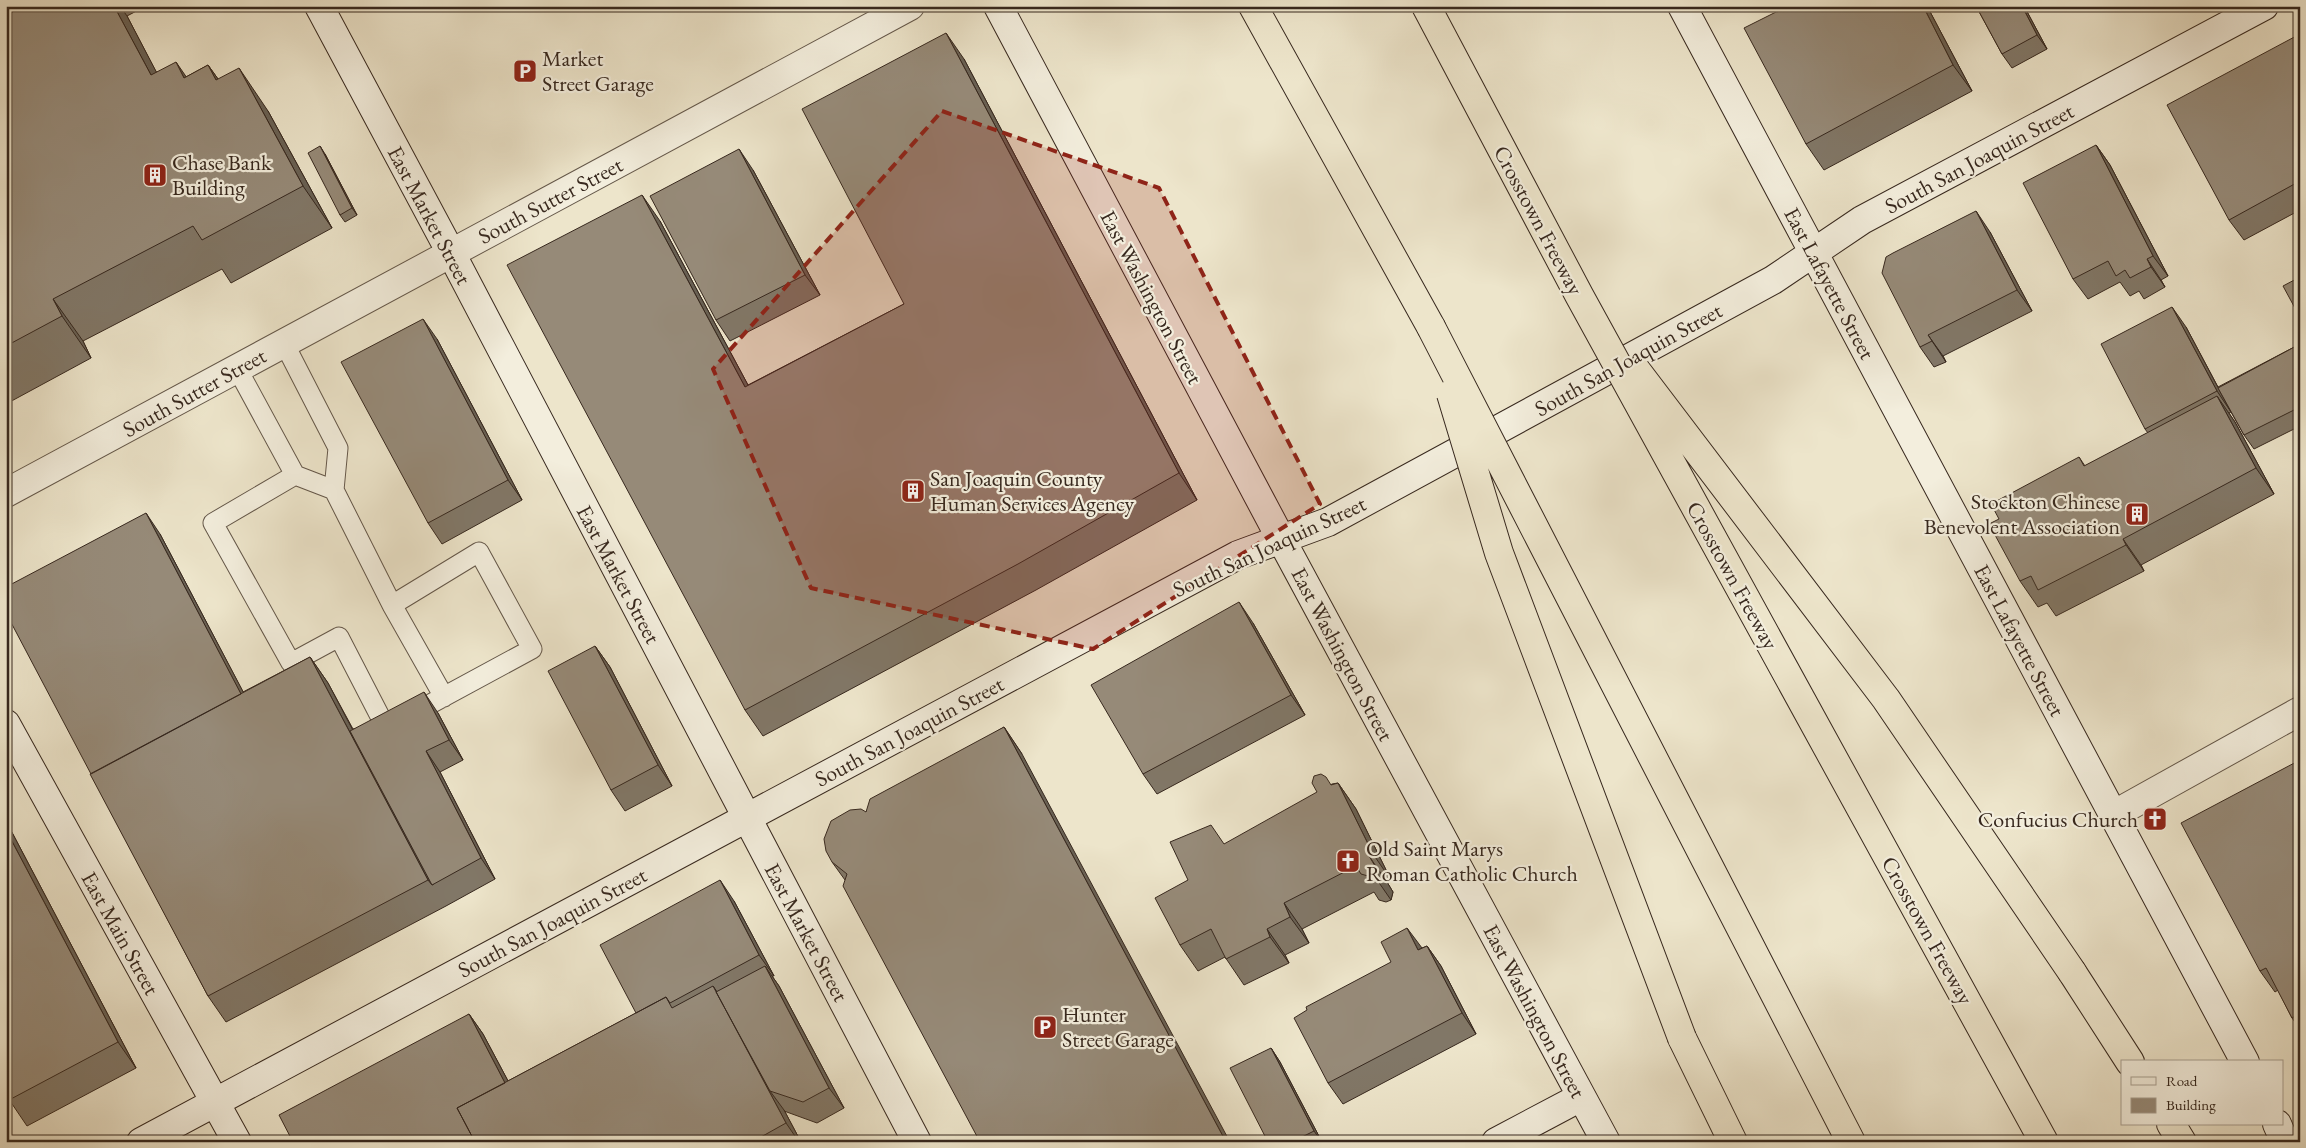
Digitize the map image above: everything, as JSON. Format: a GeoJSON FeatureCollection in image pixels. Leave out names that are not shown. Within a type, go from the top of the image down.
{"type":"FeatureCollection","features":[{"type":"Feature","properties":{"kind":"highway"},"geometry":{"type":"LineString","coordinates":[[1253,6],[1430,328],[1851,1142]]}},
{"type":"Feature","properties":{"kind":"highway","name":"Crosstown Freeway"},"geometry":{"type":"LineString","coordinates":[[1426,6],[1579,295],[2044,1142]]}},
{"type":"Feature","properties":{"kind":"highway"},"geometry":{"type":"LineString","coordinates":[[1579,295],[1886,699],[2072,972],[2129,1060]]}},
{"type":"Feature","properties":{"kind":"highway"},"geometry":{"type":"LineString","coordinates":[[1430,328],[1499,554],[1682,1038],[1733,1142]]}},
{"type":"Feature","properties":{"kind":"street","name":"East Market Street"},"geometry":{"type":"LineString","coordinates":[[319,6],[451,253],[746,818],[918,1142]]}},
{"type":"Feature","properties":{"kind":"street","name":"South Sutter Street"},"geometry":{"type":"LineString","coordinates":[[6,493],[238,370],[284,343],[910,6]]}},
{"type":"Feature","properties":{"kind":"street","name":"East Washington Street"},"geometry":{"type":"LineString","coordinates":[[998,6],[1281,539],[1606,1142]]}},
{"type":"Feature","properties":{"kind":"street","name":"East Lafayette Street"},"geometry":{"type":"LineString","coordinates":[[1682,6],[2244,1060]]}},
{"type":"Feature","properties":{"kind":"street","name":"South San Joaquin Street"},"geometry":{"type":"LineString","coordinates":[[140,1142],[1238,555],[1328,522],[1772,280],[1862,220],[2264,6]]}},
{"type":"Feature","properties":{"kind":"street"},"geometry":{"type":"LineString","coordinates":[[2113,815],[2300,711]]}},
{"type":"Feature","properties":{"kind":"street","name":"East Main Street"},"geometry":{"type":"LineString","coordinates":[[6,724],[237,1142]]}},
{"type":"Feature","properties":{"kind":"street"},"geometry":{"type":"LineString","coordinates":[[1496,1142],[1581,1096]]}},
{"type":"Feature","properties":{"kind":"street"},"geometry":{"type":"LineString","coordinates":[[2278,1126],[2285,1142]]}},
{"type":"Feature","properties":{"kind":"lane"},"geometry":{"type":"LineString","coordinates":[[284,343],[338,448],[334,490],[392,605],[444,697]]}},
{"type":"Feature","properties":{"kind":"lane"},"geometry":{"type":"LineString","coordinates":[[238,370],[295,475],[334,490]]}},
{"type":"Feature","properties":{"kind":"lane"},"geometry":{"type":"LineString","coordinates":[[295,475],[213,522],[291,663],[339,637],[386,728],[532,649],[479,552],[392,605]]}},
{"type":"Feature","properties":{"kind":"highlighted area"},"geometry":{"type":"Polygon","coordinates":[[[942,111],[1159,188],[1320,504],[1093,649],[811,588],[713,369],[942,111]]]}},
{"type":"Feature","properties":{"kind":"building","name":"Chase Bank Building"},"geometry":{"type":"Polygon","coordinates":[[[6,6],[114,6],[151,75],[176,62],[184,78],[208,65],[216,80],[239,68],[303,186],[202,240],[193,226],[53,299],[62,316],[6,346],[6,6]]]}},
{"type":"Feature","properties":{"kind":"building"},"geometry":{"type":"Polygon","coordinates":[[[1773,6],[1788,6],[1777,12],[1773,6]]]}},
{"type":"Feature","properties":{"kind":"building"},"geometry":{"type":"Polygon","coordinates":[[[1788,6],[1923,6],[1953,65],[1806,144],[1744,28],[1788,6]]]}},
{"type":"Feature","properties":{"kind":"building"},"geometry":{"type":"Polygon","coordinates":[[[1976,6],[2022,6],[2037,35],[2002,54],[1976,6]]]}},
{"type":"Feature","properties":{"kind":"building"},"geometry":{"type":"Polygon","coordinates":[[[946,33],[1179,473],[1018,564],[745,710],[507,265],[642,195],[745,387],[904,304],[802,109],[946,33]]]}},
{"type":"Feature","properties":{"kind":"building"},"geometry":{"type":"Polygon","coordinates":[[[2300,34],[2300,181],[2229,220],[2167,105],[2300,34]]]}},
{"type":"Feature","properties":{"kind":"building"},"geometry":{"type":"Polygon","coordinates":[[[2096,145],[2153,256],[2147,259],[2151,267],[2130,278],[2125,270],[2116,276],[2108,261],[2073,279],[2023,183],[2096,145]]]}},
{"type":"Feature","properties":{"kind":"building"},"geometry":{"type":"Polygon","coordinates":[[[320,146],[352,208],[340,215],[308,153],[320,146]]]}},
{"type":"Feature","properties":{"kind":"building"},"geometry":{"type":"Polygon","coordinates":[[[739,149],[805,275],[716,320],[650,196],[739,149]]]}},
{"type":"Feature","properties":{"kind":"building"},"geometry":{"type":"Polygon","coordinates":[[[1976,211],[2017,290],[1928,335],[1932,341],[1920,347],[1882,273],[1886,257],[1976,211]]]}},
{"type":"Feature","properties":{"kind":"building"},"geometry":{"type":"Polygon","coordinates":[[[2300,277],[2300,308],[2296,310],[2283,286],[2300,277]]]}},
{"type":"Feature","properties":{"kind":"building"},"geometry":{"type":"Polygon","coordinates":[[[2172,307],[2217,391],[2145,429],[2101,344],[2172,307]]]}},
{"type":"Feature","properties":{"kind":"building"},"geometry":{"type":"Polygon","coordinates":[[[423,319],[508,480],[428,523],[341,362],[423,319]]]}},
{"type":"Feature","properties":{"kind":"building"},"geometry":{"type":"Polygon","coordinates":[[[2300,344],[2300,407],[2244,435],[2218,388],[2300,344]]]}},
{"type":"Feature","properties":{"kind":"building","name":"Stockton Chinese Benevolent Association"},"geometry":{"type":"Polygon","coordinates":[[[2217,396],[2256,468],[2123,539],[2126,545],[2038,590],[2031,576],[2020,581],[1989,524],[1999,519],[1991,504],[2079,457],[2084,466],[2217,396]]]}},
{"type":"Feature","properties":{"kind":"building"},"geometry":{"type":"Polygon","coordinates":[[[146,513],[241,694],[91,774],[6,613],[6,587],[146,513]]]}},
{"type":"Feature","properties":{"kind":"building"},"geometry":{"type":"Polygon","coordinates":[[[1239,602],[1291,695],[1143,774],[1091,685],[1239,602]]]}},
{"type":"Feature","properties":{"kind":"building"},"geometry":{"type":"Polygon","coordinates":[[[595,646],[658,765],[611,790],[548,671],[595,646]]]}},
{"type":"Feature","properties":{"kind":"building"},"geometry":{"type":"Polygon","coordinates":[[[310,657],[428,880],[208,996],[90,774],[310,657]]]}},
{"type":"Feature","properties":{"kind":"building"},"geometry":{"type":"Polygon","coordinates":[[[424,692],[449,740],[426,751],[481,858],[432,885],[350,731],[424,692]]]}},
{"type":"Feature","properties":{"kind":"building","name":"Hunter Street Garage"},"geometry":{"type":"Polygon","coordinates":[[[1004,727],[1226,1142],[980,1142],[843,886],[847,874],[832,862],[826,851],[824,839],[831,821],[850,810],[861,809],[866,812],[870,799],[1004,727]]]}},
{"type":"Feature","properties":{"kind":"building"},"geometry":{"type":"Polygon","coordinates":[[[2300,760],[2300,1013],[2292,1018],[2266,968],[2260,971],[2181,823],[2300,760]]]}},
{"type":"Feature","properties":{"kind":"building"},"geometry":{"type":"Polygon","coordinates":[[[1321,774],[1326,777],[1331,785],[1338,783],[1373,854],[1369,856],[1375,866],[1373,874],[1368,876],[1361,874],[1356,866],[1284,903],[1290,917],[1267,929],[1270,937],[1226,959],[1211,929],[1180,945],[1155,898],[1188,880],[1170,842],[1211,825],[1224,844],[1317,792],[1312,783],[1314,776],[1321,774]]]}},
{"type":"Feature","properties":{"kind":"building"},"geometry":{"type":"Polygon","coordinates":[[[6,830],[118,1042],[9,1100],[6,1095],[6,830]]]}},
{"type":"Feature","properties":{"kind":"building"},"geometry":{"type":"Polygon","coordinates":[[[720,880],[759,955],[670,1003],[666,997],[636,1013],[600,945],[720,880]]]}},
{"type":"Feature","properties":{"kind":"building"},"geometry":{"type":"Polygon","coordinates":[[[1407,928],[1418,950],[1427,946],[1462,1013],[1328,1083],[1294,1018],[1307,1010],[1306,1007],[1391,962],[1381,942],[1407,928]]]}},
{"type":"Feature","properties":{"kind":"building"},"geometry":{"type":"Polygon","coordinates":[[[765,966],[829,1088],[803,1102],[770,1091],[716,992],[765,966]]]}},
{"type":"Feature","properties":{"kind":"building"},"geometry":{"type":"Polygon","coordinates":[[[713,986],[786,1123],[752,1142],[475,1142],[457,1108],[666,997],[672,1008],[713,986]]]}},
{"type":"Feature","properties":{"kind":"building"},"geometry":{"type":"Polygon","coordinates":[[[469,1014],[505,1083],[457,1108],[475,1142],[293,1142],[279,1115],[469,1014]]]}},
{"type":"Feature","properties":{"kind":"building"},"geometry":{"type":"Polygon","coordinates":[[[1271,1048],[1314,1131],[1292,1142],[1268,1142],[1230,1068],[1271,1048]]]}},
{"type":"Feature","properties":{"kind":"place","name":"Market Street Garage"},"geometry":{"type":"Point","coordinates":[525,71]}},
{"type":"Feature","properties":{"kind":"place","name":"Chase Bank Building"},"geometry":{"type":"Point","coordinates":[155,175]}},
{"type":"Feature","properties":{"kind":"place","name":"San Joaquin County Human Services Agency"},"geometry":{"type":"Point","coordinates":[913,491]}},
{"type":"Feature","properties":{"kind":"place","name":"Stockton Chinese Benevolent Association"},"geometry":{"type":"Point","coordinates":[2137,514]}},
{"type":"Feature","properties":{"kind":"place","name":"Confucius Church"},"geometry":{"type":"Point","coordinates":[2155,819]}},
{"type":"Feature","properties":{"kind":"place","name":"Old Saint Marys Roman Catholic Church"},"geometry":{"type":"Point","coordinates":[1348,861]}},
{"type":"Feature","properties":{"kind":"place","name":"Hunter Street Garage"},"geometry":{"type":"Point","coordinates":[1045,1027]}}]}
